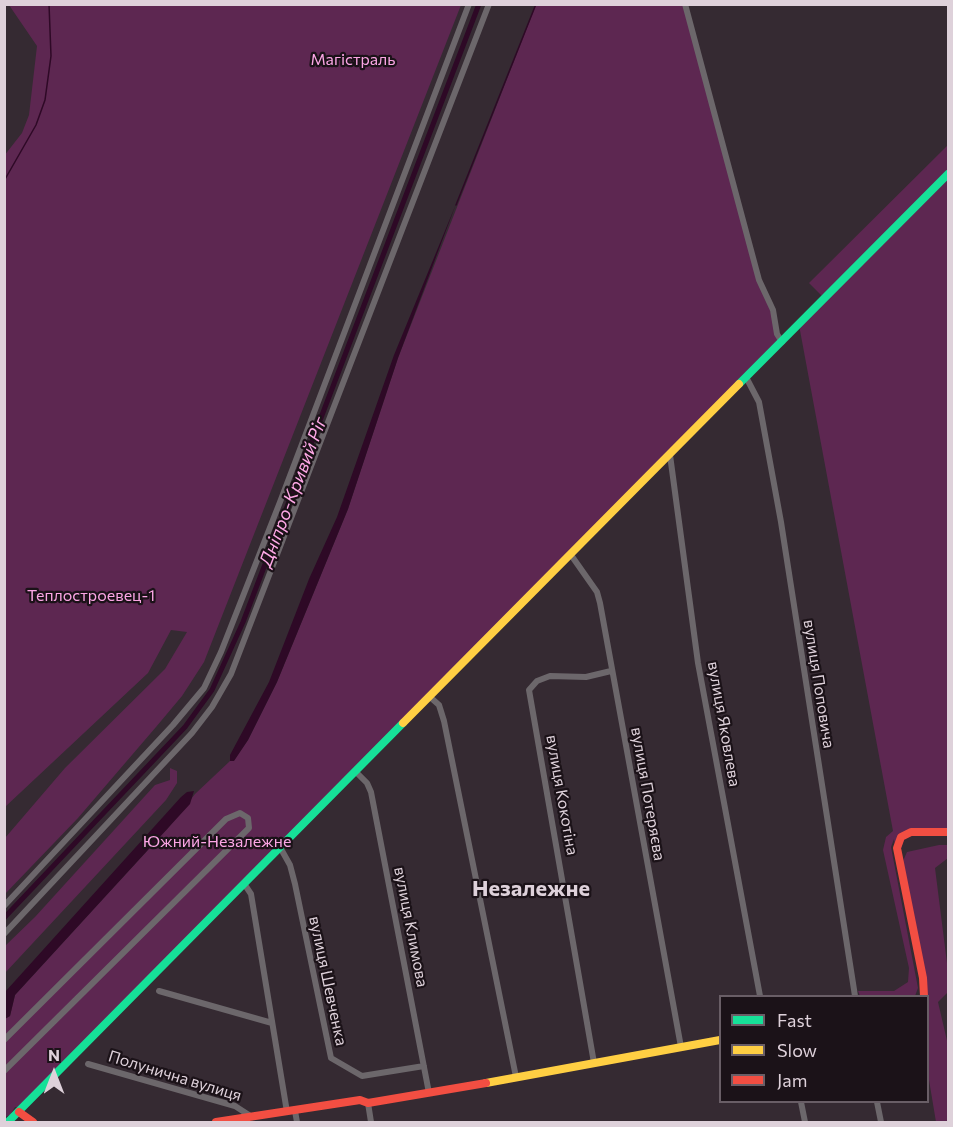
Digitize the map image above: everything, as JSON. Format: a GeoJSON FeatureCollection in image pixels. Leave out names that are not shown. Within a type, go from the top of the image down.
{"type":"FeatureCollection","features":[{"type":"Feature","properties":{"kind":"street"},"geometry":{"type":"LineString","coordinates":[[4,906],[173,725],[204,688],[221,652],[280,502],[469,4]]}},
{"type":"Feature","properties":{"kind":"street"},"geometry":{"type":"LineString","coordinates":[[4,934],[192,733],[212,707],[231,674],[258,610],[489,4]]}},
{"type":"Feature","properties":{"kind":"street"},"geometry":{"type":"LineString","coordinates":[[685,4],[759,280],[773,310],[777,334],[782,342]]}},
{"type":"Feature","properties":{"kind":"street"},"geometry":{"type":"LineString","coordinates":[[8,1122],[948,174]]}},
{"type":"Feature","properties":{"kind":"street","name":"вулиця Поповича"},"geometry":{"type":"LineString","coordinates":[[747,379],[759,402],[776,491],[855,995]]}},
{"type":"Feature","properties":{"kind":"street","name":"вулиця Яковлева"},"geometry":{"type":"LineString","coordinates":[[670,455],[696,629],[698,663],[760,995]]}},
{"type":"Feature","properties":{"kind":"street","name":"вулиця Потеряєва"},"geometry":{"type":"LineString","coordinates":[[571,555],[597,592],[681,1047]]}},
{"type":"Feature","properties":{"kind":"street","name":"вулиця Кокотіна"},"geometry":{"type":"LineString","coordinates":[[594,1063],[529,690],[537,681],[550,676],[586,677],[611,672]]}},
{"type":"Feature","properties":{"kind":"street"},"geometry":{"type":"LineString","coordinates":[[430,697],[439,705],[444,721],[516,1077]]}},
{"type":"Feature","properties":{"kind":"street","name":"вулиця Климова"},"geometry":{"type":"LineString","coordinates":[[356,772],[367,783],[371,792],[429,1093]]}},
{"type":"Feature","properties":{"kind":"street"},"geometry":{"type":"LineString","coordinates":[[4,1040],[226,819],[240,813],[248,818],[249,828],[4,1071]]}},
{"type":"Feature","properties":{"kind":"street"},"geometry":{"type":"LineString","coordinates":[[924,995],[923,978],[897,848],[901,837],[911,832],[948,832]]}},
{"type":"Feature","properties":{"kind":"street","name":"вулиця Шевченка"},"geometry":{"type":"LineString","coordinates":[[280,849],[290,865],[295,884],[331,1058],[362,1076],[424,1066]]}},
{"type":"Feature","properties":{"kind":"street"},"geometry":{"type":"LineString","coordinates":[[245,885],[251,894],[272,1023],[291,1111],[297,1122]]}},
{"type":"Feature","properties":{"kind":"street"},"geometry":{"type":"LineString","coordinates":[[159,991],[272,1023]]}},
{"type":"Feature","properties":{"kind":"street"},"geometry":{"type":"LineString","coordinates":[[216,1122],[360,1100],[368,1103],[719,1040]]}},
{"type":"Feature","properties":{"kind":"street","name":"Полунична вулиця"},"geometry":{"type":"LineString","coordinates":[[88,1064],[235,1106],[252,1117]]}},
{"type":"Feature","properties":{"kind":"street"},"geometry":{"type":"LineString","coordinates":[[368,1103],[371,1122]]}},
{"type":"Feature","properties":{"kind":"street"},"geometry":{"type":"LineString","coordinates":[[801,1103],[805,1122]]}},
{"type":"Feature","properties":{"kind":"street"},"geometry":{"type":"LineString","coordinates":[[877,1103],[881,1122]]}},
{"type":"Feature","properties":{"kind":"street"},"geometry":{"type":"LineString","coordinates":[[19,1112],[33,1122]]}},
{"type":"Feature","properties":{"kind":"green space"},"geometry":{"type":"Polygon","coordinates":[[[9,5],[461,5],[204,662],[182,696],[78,818],[5,894],[5,838],[65,768],[165,669],[187,632],[171,630],[148,673],[5,807],[4,156],[22,133],[29,115],[37,46],[9,5]]]}},
{"type":"Feature","properties":{"kind":"green space","name":"Южний-Незалежне"},"geometry":{"type":"Polygon","coordinates":[[[536,5],[685,5],[759,280],[782,342],[19,1107],[15,1107],[10,1115],[5,1117],[4,1019],[10,1016],[15,995],[169,827],[195,794],[230,761],[234,760],[248,740],[277,682],[348,509],[398,358],[536,5]]]}},
{"type":"Feature","properties":{"kind":"green space"},"geometry":{"type":"Polygon","coordinates":[[[948,145],[948,832],[906,834],[897,860],[894,839],[891,847],[918,988],[915,995],[860,995],[858,991],[894,991],[908,982],[909,968],[883,850],[886,837],[893,831],[799,325],[825,299],[809,283],[948,145]]]}},
{"type":"Feature","properties":{"kind":"green space"},"geometry":{"type":"Polygon","coordinates":[[[170,768],[177,771],[177,783],[166,800],[5,973],[5,946],[35,917],[155,785],[170,780],[170,768]]]}},
{"type":"Feature","properties":{"kind":"green space"},"geometry":{"type":"Polygon","coordinates":[[[948,845],[948,858],[935,868],[948,971],[948,992],[938,1002],[948,1045],[948,1122],[936,1122],[929,1080],[929,995],[903,861],[907,852],[948,845]]]}},
{"type":"Feature","properties":{"kind":"shaded area"},"geometry":{"type":"Polygon","coordinates":[[[456,204],[398,358],[348,509],[277,682],[248,740],[234,761],[230,761],[230,755],[269,682],[309,579],[337,517],[394,355],[456,204]]]}},
{"type":"Feature","properties":{"kind":"shaded area"},"geometry":{"type":"Polygon","coordinates":[[[194,791],[190,804],[15,995],[10,1016],[5,1019],[5,992],[181,797],[187,792],[194,791]]]}},
{"type":"Feature","properties":{"kind":"waterway"},"geometry":{"type":"LineString","coordinates":[[4,181],[36,125],[45,100],[51,56],[49,4]]}},
{"type":"Feature","properties":{"kind":"waterway","name":"Дніпро-Кривий Ріг"},"geometry":{"type":"LineString","coordinates":[[4,918],[185,727],[212,690],[243,622],[479,4]]}},
{"type":"Feature","properties":{"kind":"waterway"},"geometry":{"type":"LineString","coordinates":[[456,205],[536,4]]}},
{"type":"Feature","properties":{"kind":"traffic: fast"},"geometry":{"type":"LineString","coordinates":[[739,384],[948,174]]}},
{"type":"Feature","properties":{"kind":"traffic: fast"},"geometry":{"type":"LineString","coordinates":[[8,1122],[403,723]]}},
{"type":"Feature","properties":{"kind":"traffic: slow"},"geometry":{"type":"LineString","coordinates":[[403,723],[739,384]]}},
{"type":"Feature","properties":{"kind":"traffic: slow"},"geometry":{"type":"LineString","coordinates":[[486,1083],[719,1040]]}},
{"type":"Feature","properties":{"kind":"traffic: jam"},"geometry":{"type":"LineString","coordinates":[[924,995],[923,978],[897,848],[901,837],[911,832],[948,832]]}},
{"type":"Feature","properties":{"kind":"traffic: jam"},"geometry":{"type":"LineString","coordinates":[[216,1122],[360,1100],[368,1103],[486,1083]]}},
{"type":"Feature","properties":{"kind":"traffic: jam"},"geometry":{"type":"LineString","coordinates":[[19,1112],[33,1122]]}},
{"type":"Feature","properties":{"kind":"district","name":"Незалежне"},"geometry":{"type":"Point","coordinates":[531,889]}},
{"type":"Feature","properties":{"kind":"park label","name":"Магістраль"},"geometry":{"type":"Point","coordinates":[353,60]}},
{"type":"Feature","properties":{"kind":"park label","name":"Теплостроевец-1"},"geometry":{"type":"Point","coordinates":[91,596]}}]}
